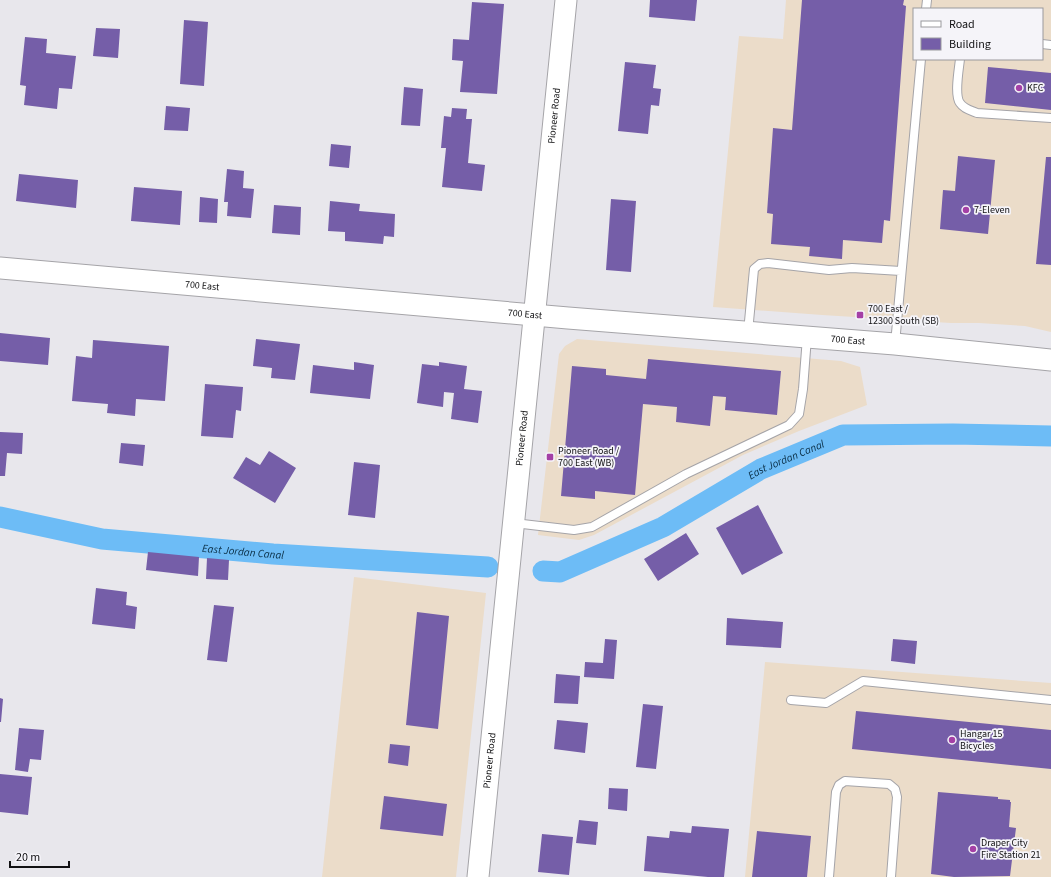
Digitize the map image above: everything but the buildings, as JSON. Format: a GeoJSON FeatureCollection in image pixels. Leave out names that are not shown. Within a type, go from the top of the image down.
{"type":"FeatureCollection","features":[{"type":"Feature","properties":{"kind":"street","name":"Pioneer Road"},"geometry":{"type":"LineString","coordinates":[[478,877],[566,0]]}},
{"type":"Feature","properties":{"kind":"street","name":"700 East"},"geometry":{"type":"LineString","coordinates":[[0,268],[748,333],[894,344],[1051,360]]}},
{"type":"Feature","properties":{"kind":"lane"},"geometry":{"type":"LineString","coordinates":[[894,344],[921,60]]}},
{"type":"Feature","properties":{"kind":"lane"},"geometry":{"type":"LineString","coordinates":[[960,60],[957,94],[959,102],[966,109],[976,113],[1051,118]]}},
{"type":"Feature","properties":{"kind":"lane"},"geometry":{"type":"LineString","coordinates":[[748,333],[754,269],[760,264],[768,262],[829,270],[852,268],[901,271]]}},
{"type":"Feature","properties":{"kind":"lane"},"geometry":{"type":"LineString","coordinates":[[513,523],[574,530],[592,526],[686,474],[789,425],[799,414],[803,388],[807,337]]}},
{"type":"Feature","properties":{"kind":"lane"},"geometry":{"type":"LineString","coordinates":[[791,700],[826,704],[863,681],[1051,700]]}},
{"type":"Feature","properties":{"kind":"lane"},"geometry":{"type":"LineString","coordinates":[[829,877],[836,792],[839,785],[845,781],[889,784],[895,789],[898,797],[891,877]]}},
{"type":"Feature","properties":{"kind":"shaded area"},"geometry":{"type":"Polygon","coordinates":[[[786,0],[1051,0],[1051,332],[1025,326],[951,323],[713,307],[739,36],[783,39],[786,0]]]}},
{"type":"Feature","properties":{"kind":"shaded area"},"geometry":{"type":"Polygon","coordinates":[[[577,339],[841,361],[860,367],[867,405],[799,431],[743,455],[594,535],[579,540],[538,535],[559,354],[565,346],[577,339]]]}},
{"type":"Feature","properties":{"kind":"shaded area"},"geometry":{"type":"Polygon","coordinates":[[[354,577],[486,593],[456,877],[322,877],[354,577]]]}},
{"type":"Feature","properties":{"kind":"shaded area"},"geometry":{"type":"Polygon","coordinates":[[[765,662],[1051,683],[1051,877],[745,877],[765,662]]]}},
{"type":"Feature","properties":{"kind":"waterway","name":"East Jordan Canal"},"geometry":{"type":"LineString","coordinates":[[543,571],[560,572],[663,527],[761,469],[843,435],[953,434],[1051,436]]}},
{"type":"Feature","properties":{"kind":"waterway","name":"East Jordan Canal"},"geometry":{"type":"LineString","coordinates":[[0,517],[102,539],[273,554],[488,567]]}},
{"type":"Feature","properties":{"kind":"place","name":"KFC"},"geometry":{"type":"Point","coordinates":[1019,88]}},
{"type":"Feature","properties":{"kind":"place","name":"7-Eleven"},"geometry":{"type":"Point","coordinates":[966,210]}},
{"type":"Feature","properties":{"kind":"place","name":"700 East / 12300 South (SB)"},"geometry":{"type":"Point","coordinates":[860,315]}},
{"type":"Feature","properties":{"kind":"place","name":"Pioneer Road / 700 East (WB)"},"geometry":{"type":"Point","coordinates":[550,457]}},
{"type":"Feature","properties":{"kind":"place","name":"Hangar 15 Bicycles"},"geometry":{"type":"Point","coordinates":[952,740]}},
{"type":"Feature","properties":{"kind":"place","name":"Draper City Fire Station 21"},"geometry":{"type":"Point","coordinates":[973,849]}}]}
